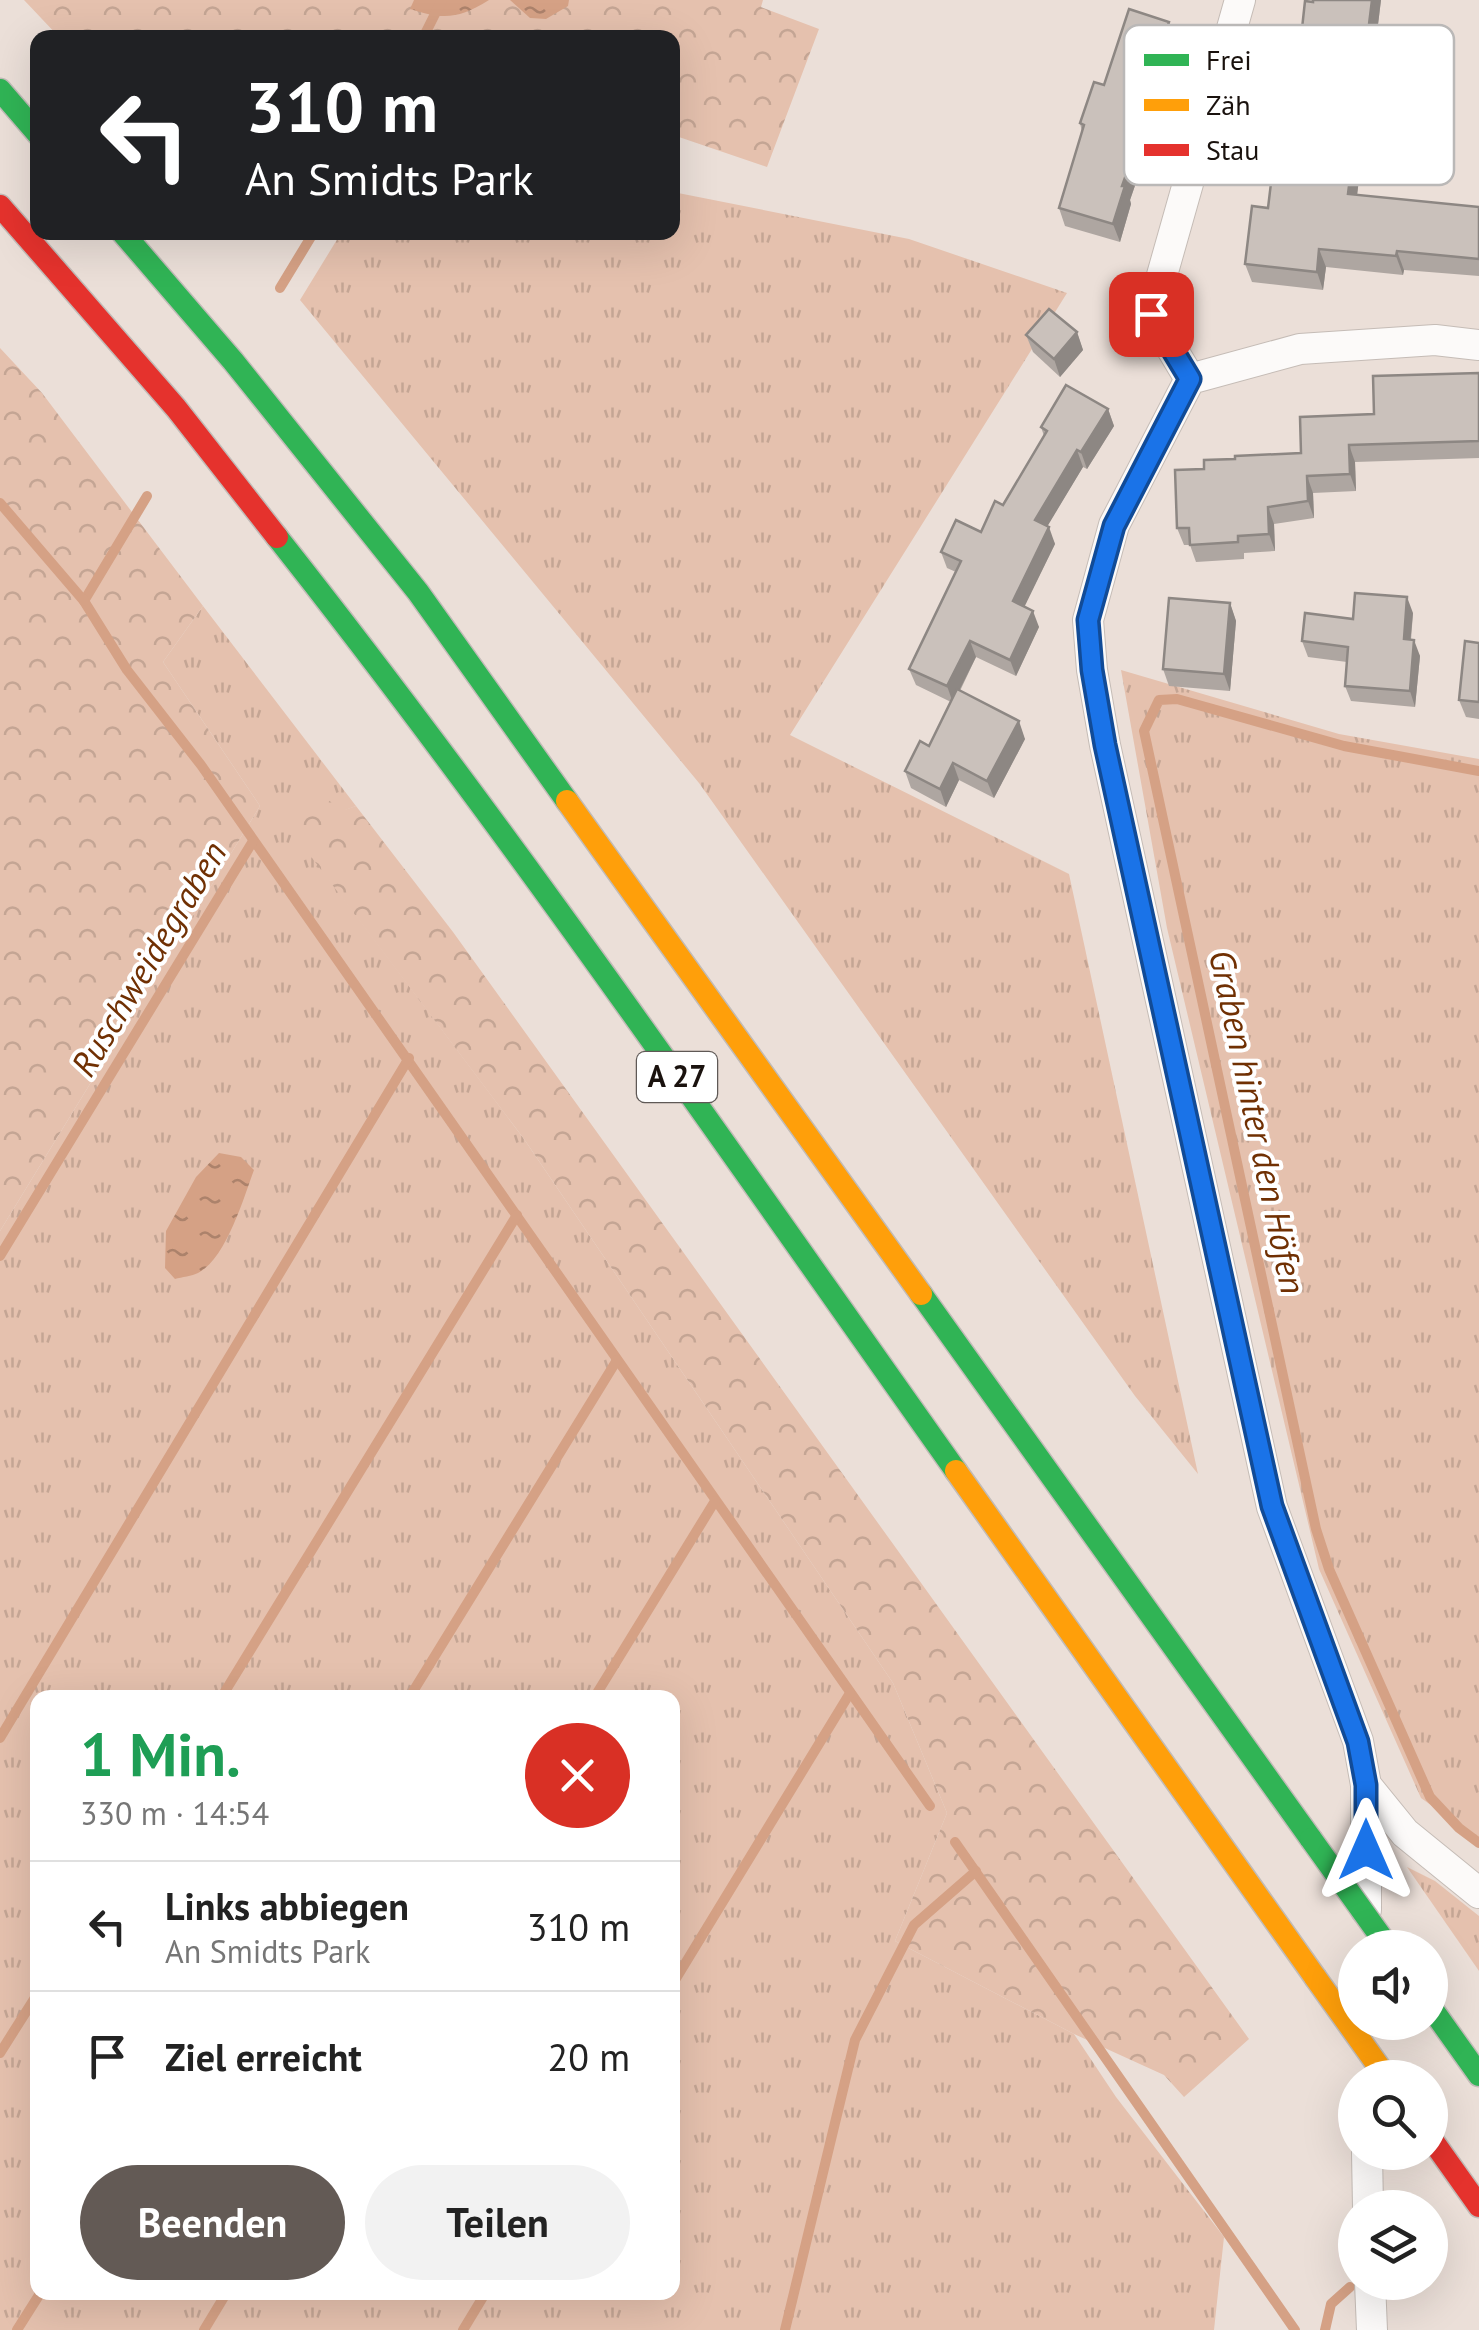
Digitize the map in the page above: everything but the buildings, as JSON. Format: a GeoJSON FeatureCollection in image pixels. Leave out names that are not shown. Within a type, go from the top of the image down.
{"type":"FeatureCollection","features":[{"type":"Feature","properties":{"kind":"highway"},"geometry":{"type":"LineString","coordinates":[[0,90],[30,125]]}},
{"type":"Feature","properties":{"kind":"highway","name":"A 27"},"geometry":{"type":"LineString","coordinates":[[0,206],[176,408],[354,634],[688,1093],[1374,2060]]}},
{"type":"Feature","properties":{"kind":"highway","name":"A 27"},"geometry":{"type":"LineString","coordinates":[[129,240],[233,362],[418,592],[1376,1930]]}},
{"type":"Feature","properties":{"kind":"highway"},"geometry":{"type":"LineString","coordinates":[[1448,2031],[1479,2075]]}},
{"type":"Feature","properties":{"kind":"highway"},"geometry":{"type":"LineString","coordinates":[[1448,2162],[1479,2206]]}},
{"type":"Feature","properties":{"kind":"street"},"geometry":{"type":"LineString","coordinates":[[1233,25],[1240,0]]}},
{"type":"Feature","properties":{"kind":"street"},"geometry":{"type":"LineString","coordinates":[[1188,185],[1151,314],[1190,379]]}},
{"type":"Feature","properties":{"kind":"street"},"geometry":{"type":"LineString","coordinates":[[1366,1930],[1366,1785],[1358,1742],[1272,1506],[1105,745],[1088,620],[1114,526],[1190,379],[1300,349],[1434,340],[1479,346]]}},
{"type":"Feature","properties":{"kind":"street"},"geometry":{"type":"LineString","coordinates":[[1366,1785],[1405,1833],[1479,1893]]}},
{"type":"Feature","properties":{"kind":"street"},"geometry":{"type":"LineString","coordinates":[[1371,2300],[1372,2330]]}},
{"type":"Feature","properties":{"kind":"green space"},"geometry":{"type":"Polygon","coordinates":[[[24,0],[763,0],[761,7],[819,29],[767,167],[680,137],[680,30],[52,30],[24,0]]]}},
{"type":"Feature","properties":{"kind":"green space"},"geometry":{"type":"Polygon","coordinates":[[[680,193],[909,239],[1067,293],[790,735],[1069,874],[1198,1474],[1135,1396],[699,783],[300,300],[337,240],[680,240],[680,193]]]}},
{"type":"Feature","properties":{"kind":"green space"},"geometry":{"type":"Polygon","coordinates":[[[0,348],[42,393],[203,606],[163,662],[260,806],[0,1231],[0,348]]]}},
{"type":"Feature","properties":{"kind":"green space"},"geometry":{"type":"Polygon","coordinates":[[[203,606],[356,806],[292,830],[524,1139],[893,1683],[947,1813],[895,1941],[1074,2034],[1116,2097],[1224,2237],[1214,2330],[0,2330],[0,1231],[260,806],[163,662],[203,606]]]}},
{"type":"Feature","properties":{"kind":"green space"},"geometry":{"type":"Polygon","coordinates":[[[1121,670],[1339,734],[1479,759],[1479,1840],[1421,1798],[1319,1569],[1167,928],[1121,670]]]}},
{"type":"Feature","properties":{"kind":"green space"},"geometry":{"type":"Polygon","coordinates":[[[310,789],[344,810],[356,806],[453,932],[1249,2039],[1184,2097],[1164,2075],[1074,2034],[895,1941],[947,1813],[893,1683],[524,1139],[291,830],[310,789]]]}},
{"type":"Feature","properties":{"kind":"green space"},"geometry":{"type":"Polygon","coordinates":[[[1407,1867],[1435,1881],[1479,1916],[1479,1971],[1407,1867]]]}},
{"type":"Feature","properties":{"kind":"water"},"geometry":{"type":"Polygon","coordinates":[[[414,0],[489,0],[468,11],[442,16],[410,9],[414,0]]]}},
{"type":"Feature","properties":{"kind":"water"},"geometry":{"type":"Polygon","coordinates":[[[510,0],[569,0],[568,6],[546,19],[530,18],[510,0]]]}},
{"type":"Feature","properties":{"kind":"water"},"geometry":{"type":"Polygon","coordinates":[[[219,1153],[241,1157],[254,1170],[233,1226],[217,1255],[198,1273],[175,1279],[165,1268],[166,1231],[196,1177],[219,1153]]]}},
{"type":"Feature","properties":{"kind":"waterway","name":"Ruschweidegraben"},"geometry":{"type":"LineString","coordinates":[[427,30],[442,0]]}},
{"type":"Feature","properties":{"kind":"waterway","name":"Ruschweidegraben"},"geometry":{"type":"LineString","coordinates":[[280,288],[309,240]]}},
{"type":"Feature","properties":{"kind":"waterway"},"geometry":{"type":"LineString","coordinates":[[147,496],[84,601],[127,670],[201,765],[930,1806]]}},
{"type":"Feature","properties":{"kind":"waterway"},"geometry":{"type":"LineString","coordinates":[[0,503],[84,601]]}},
{"type":"Feature","properties":{"kind":"waterway","name":"Graben hinter den Höfen"},"geometry":{"type":"LineString","coordinates":[[1479,771],[1344,746],[1177,699],[1159,700],[1144,731],[1316,1529],[1329,1569],[1430,1797],[1479,1843]]}},
{"type":"Feature","properties":{"kind":"waterway","name":"Ruschweidegraben"},"geometry":{"type":"LineString","coordinates":[[0,1256],[253,841]]}},
{"type":"Feature","properties":{"kind":"waterway"},"geometry":{"type":"LineString","coordinates":[[0,1738],[409,1058]]}},
{"type":"Feature","properties":{"kind":"waterway"},"geometry":{"type":"LineString","coordinates":[[226,1690],[517,1215]]}},
{"type":"Feature","properties":{"kind":"waterway"},"geometry":{"type":"LineString","coordinates":[[414,1690],[617,1360]]}},
{"type":"Feature","properties":{"kind":"waterway"},"geometry":{"type":"LineString","coordinates":[[599,1690],[715,1501]]}},
{"type":"Feature","properties":{"kind":"waterway"},"geometry":{"type":"LineString","coordinates":[[680,1972],[850,1693]]}},
{"type":"Feature","properties":{"kind":"waterway"},"geometry":{"type":"LineString","coordinates":[[955,1842],[1295,2330]]}},
{"type":"Feature","properties":{"kind":"waterway"},"geometry":{"type":"LineString","coordinates":[[785,2330],[855,2040],[914,1925],[976,1871]]}},
{"type":"Feature","properties":{"kind":"waterway"},"geometry":{"type":"LineString","coordinates":[[0,2053],[30,2006]]}},
{"type":"Feature","properties":{"kind":"waterway","name":"Graben hinter den Höfen"},"geometry":{"type":"LineString","coordinates":[[1325,2330],[1331,2304],[1338,2298]]}},
{"type":"Feature","properties":{"kind":"waterway"},"geometry":{"type":"LineString","coordinates":[[17,2330],[36,2300]]}},
{"type":"Feature","properties":{"kind":"waterway"},"geometry":{"type":"LineString","coordinates":[[204,2330],[222,2300]]}},
{"type":"Feature","properties":{"kind":"waterway"},"geometry":{"type":"LineString","coordinates":[[463,2330],[481,2300]]}},
{"type":"Feature","properties":{"kind":"traffic: fast"},"geometry":{"type":"LineString","coordinates":[[0,90],[30,125]]}},
{"type":"Feature","properties":{"kind":"traffic: fast"},"geometry":{"type":"LineString","coordinates":[[129,240],[233,361],[418,592],[567,801]]}},
{"type":"Feature","properties":{"kind":"traffic: fast"},"geometry":{"type":"LineString","coordinates":[[277,537],[538,882],[956,1471]]}},
{"type":"Feature","properties":{"kind":"traffic: fast"},"geometry":{"type":"LineString","coordinates":[[921,1294],[1311,1839]]}},
{"type":"Feature","properties":{"kind":"traffic: fast"},"geometry":{"type":"LineString","coordinates":[[1311,1839],[1376,1930]]}},
{"type":"Feature","properties":{"kind":"traffic: fast"},"geometry":{"type":"LineString","coordinates":[[1448,2031],[1479,2075]]}},
{"type":"Feature","properties":{"kind":"traffic: slow"},"geometry":{"type":"LineString","coordinates":[[567,801],[921,1294]]}},
{"type":"Feature","properties":{"kind":"traffic: slow"},"geometry":{"type":"LineString","coordinates":[[956,1471],[1315,1977]]}},
{"type":"Feature","properties":{"kind":"traffic: slow"},"geometry":{"type":"LineString","coordinates":[[1315,1977],[1374,2060]]}},
{"type":"Feature","properties":{"kind":"traffic: jam"},"geometry":{"type":"LineString","coordinates":[[0,206],[176,408],[277,537]]}},
{"type":"Feature","properties":{"kind":"traffic: jam"},"geometry":{"type":"LineString","coordinates":[[1448,2162],[1479,2206]]}},
{"type":"Feature","properties":{"kind":"route"},"geometry":{"type":"LineString","coordinates":[[1151,314],[1190,379],[1114,526],[1088,620],[1092,670],[1105,745],[1272,1506],[1358,1742],[1366,1785],[1366,1850]]}}]}
